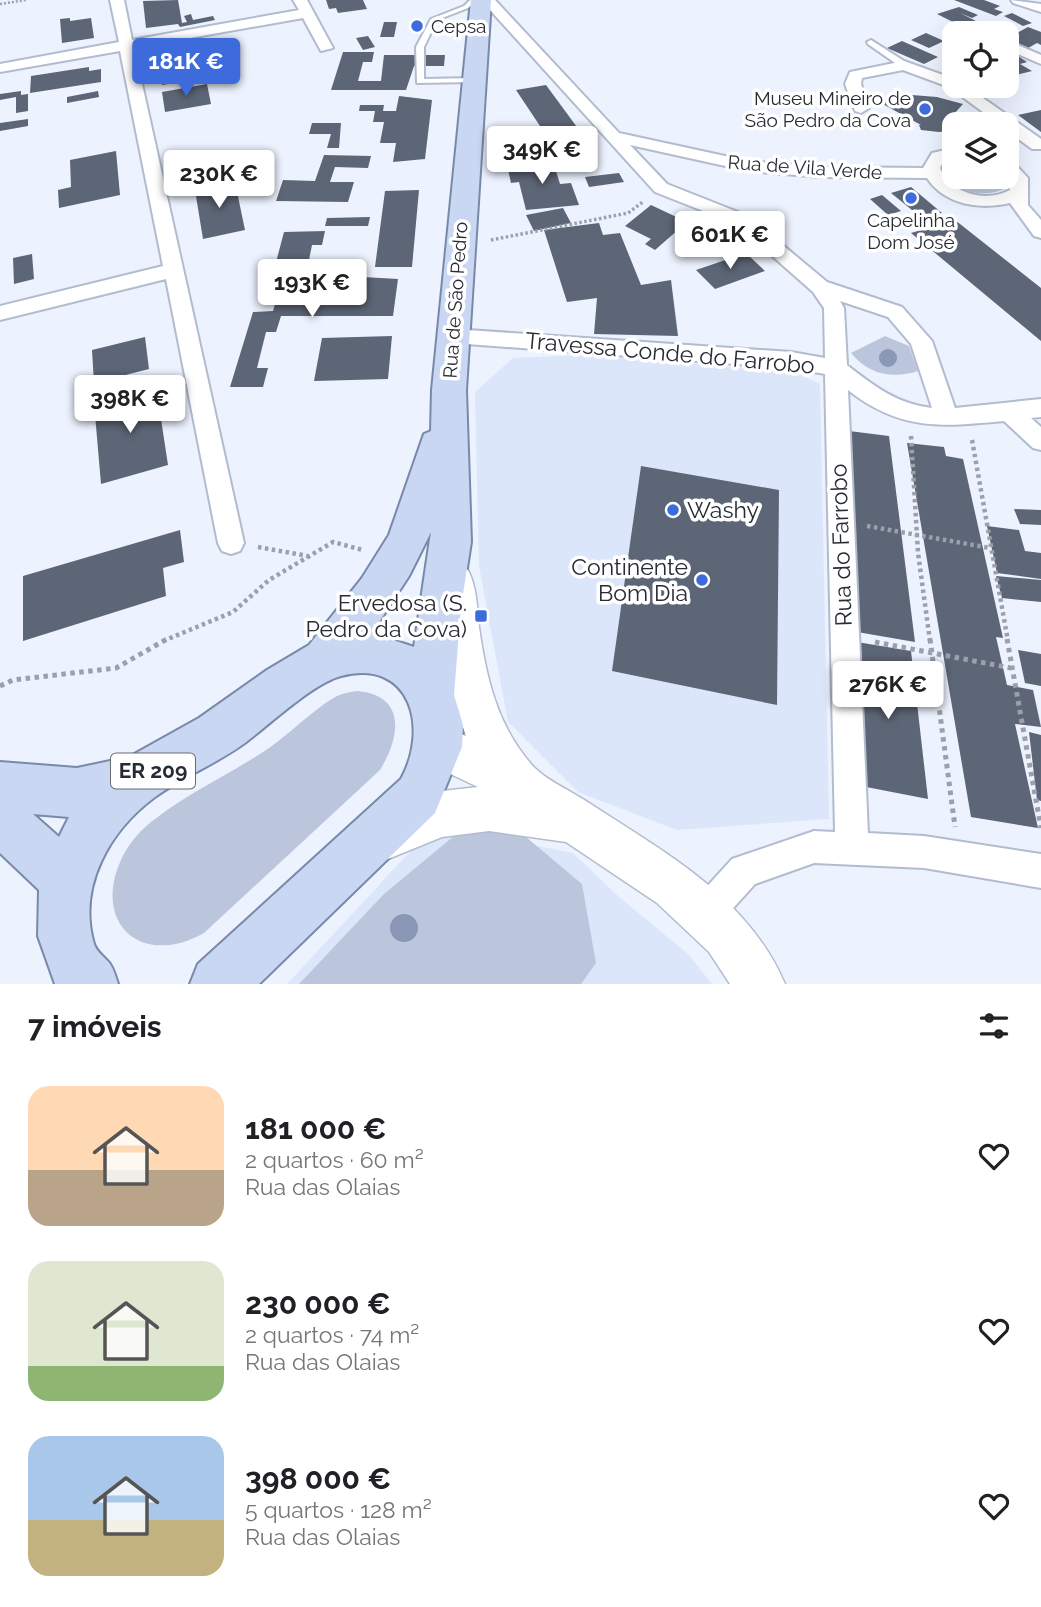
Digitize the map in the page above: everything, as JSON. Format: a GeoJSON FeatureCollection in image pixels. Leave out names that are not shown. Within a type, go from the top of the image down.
{"type":"FeatureCollection","features":[{"type":"Feature","properties":{"kind":"main road","name":"Rua de São Pedro"},"geometry":{"type":"LineString","coordinates":[[431,697],[440,607],[451,542],[449,390],[481,0]]}},
{"type":"Feature","properties":{"kind":"main road","name":"Rua de São Pedro"},"geometry":{"type":"LineString","coordinates":[[325,660],[370,603],[404,546],[429,477],[449,390]]}},
{"type":"Feature","properties":{"kind":"main road","name":"ER 209"},"geometry":{"type":"LineString","coordinates":[[72,970],[62,911],[68,881],[79,849],[104,811],[137,780],[213,737],[325,660],[351,653],[385,654],[402,662],[431,697],[439,723],[438,746],[432,771],[418,796],[221,983]]}},
{"type":"Feature","properties":{"kind":"main road","name":"ER 209"},"geometry":{"type":"LineString","coordinates":[[0,787],[77,793],[137,780]]}},
{"type":"Feature","properties":{"kind":"main road"},"geometry":{"type":"LineString","coordinates":[[0,818],[68,881]]}},
{"type":"Feature","properties":{"kind":"street"},"geometry":{"type":"LineString","coordinates":[[117,0],[232,543]]}},
{"type":"Feature","properties":{"kind":"street"},"geometry":{"type":"LineString","coordinates":[[488,0],[617,137]]}},
{"type":"Feature","properties":{"kind":"street"},"geometry":{"type":"LineString","coordinates":[[1018,0],[1041,8]]}},
{"type":"Feature","properties":{"kind":"street"},"geometry":{"type":"LineString","coordinates":[[0,68],[127,45],[304,6],[326,48]]}},
{"type":"Feature","properties":{"kind":"street"},"geometry":{"type":"LineString","coordinates":[[1019,50],[1041,60]]}},
{"type":"Feature","properties":{"kind":"street"},"geometry":{"type":"LineString","coordinates":[[861,108],[853,84],[855,75],[904,65],[942,80]]}},
{"type":"Feature","properties":{"kind":"street"},"geometry":{"type":"LineString","coordinates":[[974,98],[1040,144]]}},
{"type":"Feature","properties":{"kind":"street","name":"Rua de Vila Verde"},"geometry":{"type":"LineString","coordinates":[[617,137],[748,166],[821,172],[932,173]]}},
{"type":"Feature","properties":{"kind":"street","name":"Rua do Farrobo"},"geometry":{"type":"LineString","coordinates":[[617,137],[661,188],[742,220],[820,287],[834,308],[852,848]]}},
{"type":"Feature","properties":{"kind":"street"},"geometry":{"type":"LineString","coordinates":[[1019,148],[1040,144]]}},
{"type":"Feature","properties":{"kind":"street"},"geometry":{"type":"LineString","coordinates":[[942,158],[934,161],[932,173],[947,189],[1041,233]]}},
{"type":"Feature","properties":{"kind":"street"},"geometry":{"type":"LineString","coordinates":[[1018,189],[1019,206],[1041,233]]}},
{"type":"Feature","properties":{"kind":"street"},"geometry":{"type":"LineString","coordinates":[[974,200],[996,201],[1018,192]]}},
{"type":"Feature","properties":{"kind":"street"},"geometry":{"type":"LineString","coordinates":[[0,313],[174,270]]}},
{"type":"Feature","properties":{"kind":"street","name":"Rua do Farrobo"},"geometry":{"type":"LineString","coordinates":[[820,287],[895,312],[921,341],[947,418]]}},
{"type":"Feature","properties":{"kind":"street","name":"Travessa Conde do Farrobo"},"geometry":{"type":"LineString","coordinates":[[453,336],[738,355],[834,367],[878,401],[910,414],[947,418],[1041,408]]}},
{"type":"Feature","properties":{"kind":"street"},"geometry":{"type":"LineString","coordinates":[[1011,413],[1041,441]]}},
{"type":"Feature","properties":{"kind":"street"},"geometry":{"type":"LineString","coordinates":[[451,542],[462,652],[475,706],[488,738],[517,782]]}},
{"type":"Feature","properties":{"kind":"street"},"geometry":{"type":"LineString","coordinates":[[438,746],[517,782],[674,886],[727,934],[759,984]]}},
{"type":"Feature","properties":{"kind":"street"},"geometry":{"type":"LineString","coordinates":[[364,846],[442,814],[489,808],[576,822]]}},
{"type":"Feature","properties":{"kind":"street"},"geometry":{"type":"LineString","coordinates":[[705,914],[744,871],[814,847],[923,852],[1041,871]]}},
{"type":"Feature","properties":{"kind":"lane"},"geometry":{"type":"LineString","coordinates":[[474,0],[466,7],[434,19],[420,47],[420,81],[474,80]]}},
{"type":"Feature","properties":{"kind":"lane"},"geometry":{"type":"LineString","coordinates":[[871,42],[904,65]]}},
{"type":"Feature","properties":{"kind":"path"},"geometry":{"type":"LineString","coordinates":[[0,4],[26,0]]}},
{"type":"Feature","properties":{"kind":"path"},"geometry":{"type":"LineString","coordinates":[[459,247],[628,213],[661,188]]}},
{"type":"Feature","properties":{"kind":"path"},"geometry":{"type":"LineString","coordinates":[[910,414],[917,535],[959,858]]}},
{"type":"Feature","properties":{"kind":"path"},"geometry":{"type":"LineString","coordinates":[[947,418],[970,428],[1041,828]]}},
{"type":"Feature","properties":{"kind":"path"},"geometry":{"type":"LineString","coordinates":[[863,525],[990,548]]}},
{"type":"Feature","properties":{"kind":"path"},"geometry":{"type":"LineString","coordinates":[[0,686],[13,680],[116,668],[159,642],[233,612],[269,580],[333,542],[396,559]]}},
{"type":"Feature","properties":{"kind":"path"},"geometry":{"type":"LineString","coordinates":[[232,543],[309,556]]}},
{"type":"Feature","properties":{"kind":"path"},"geometry":{"type":"LineString","coordinates":[[867,640],[1011,668]]}},
{"type":"Feature","properties":{"kind":"shaded area"},"geometry":{"type":"Polygon","coordinates":[[[962,189],[1004,189],[988,193],[962,189]]]}},
{"type":"Feature","properties":{"kind":"shaded area"},"geometry":{"type":"Polygon","coordinates":[[[885,336],[909,346],[918,371],[899,375],[882,373],[865,366],[851,353],[885,336]]]}},
{"type":"Feature","properties":{"kind":"shaded area"},"geometry":{"type":"Polygon","coordinates":[[[585,355],[771,370],[800,375],[820,384],[829,819],[677,830],[578,792],[508,722],[479,566],[475,392],[513,358],[585,355]]]}},
{"type":"Feature","properties":{"kind":"shaded area"},"geometry":{"type":"Polygon","coordinates":[[[358,691],[385,701],[395,720],[392,745],[380,770],[204,933],[181,943],[161,945],[143,942],[128,934],[118,920],[113,903],[114,883],[124,854],[140,832],[182,800],[269,748],[328,702],[340,695],[358,691]]]}},
{"type":"Feature","properties":{"kind":"shaded area"},"geometry":{"type":"Polygon","coordinates":[[[434,826],[573,853],[619,897],[688,954],[712,984],[287,984],[434,826]]]}},
{"type":"Feature","properties":{"kind":"shaded area"},"geometry":{"type":"Polygon","coordinates":[[[460,831],[520,832],[582,884],[596,963],[581,984],[299,984],[384,894],[460,831]]]}},
{"type":"Feature","properties":{"kind":"building"},"geometry":{"type":"Polygon","coordinates":[[[178,0],[182,23],[187,22],[184,16],[191,14],[193,20],[213,16],[215,20],[180,27],[178,24],[146,28],[143,1],[178,0]]]}},
{"type":"Feature","properties":{"kind":"building"},"geometry":{"type":"Polygon","coordinates":[[[326,0],[363,0],[367,9],[338,13],[336,8],[329,9],[326,0]]]}},
{"type":"Feature","properties":{"kind":"building"},"geometry":{"type":"Polygon","coordinates":[[[954,0],[984,0],[1000,6],[994,9],[1003,12],[996,16],[954,0]]]}},
{"type":"Feature","properties":{"kind":"building"},"geometry":{"type":"Polygon","coordinates":[[[959,7],[978,15],[972,18],[960,13],[976,21],[951,21],[937,14],[959,7]]]}},
{"type":"Feature","properties":{"kind":"building"},"geometry":{"type":"Polygon","coordinates":[[[1012,13],[1032,23],[1023,26],[1019,21],[1004,16],[1012,13]]]}},
{"type":"Feature","properties":{"kind":"building"},"geometry":{"type":"Polygon","coordinates":[[[70,18],[70,21],[91,18],[94,38],[62,43],[60,19],[70,18]]]}},
{"type":"Feature","properties":{"kind":"building"},"geometry":{"type":"Polygon","coordinates":[[[384,22],[397,22],[394,37],[380,37],[384,22]]]}},
{"type":"Feature","properties":{"kind":"building"},"geometry":{"type":"Polygon","coordinates":[[[1028,27],[1041,32],[1041,45],[1037,43],[1023,51],[1019,49],[1019,32],[1028,27]]]}},
{"type":"Feature","properties":{"kind":"building"},"geometry":{"type":"Polygon","coordinates":[[[926,33],[942,42],[929,48],[911,40],[926,33]]]}},
{"type":"Feature","properties":{"kind":"building"},"geometry":{"type":"Polygon","coordinates":[[[368,36],[375,47],[363,50],[356,38],[368,36]]]}},
{"type":"Feature","properties":{"kind":"building"},"geometry":{"type":"Polygon","coordinates":[[[902,41],[938,57],[924,64],[887,48],[902,41]]]}},
{"type":"Feature","properties":{"kind":"building"},"geometry":{"type":"Polygon","coordinates":[[[214,45],[217,59],[189,63],[190,69],[203,67],[205,78],[162,85],[158,53],[214,45]]]}},
{"type":"Feature","properties":{"kind":"building"},"geometry":{"type":"Polygon","coordinates":[[[343,52],[374,52],[372,62],[363,62],[358,81],[381,81],[384,55],[445,55],[444,66],[414,66],[406,90],[331,90],[343,52]]]}},
{"type":"Feature","properties":{"kind":"building"},"geometry":{"type":"Polygon","coordinates":[[[1019,57],[1027,62],[1020,64],[1032,71],[1019,74],[1019,57]]]}},
{"type":"Feature","properties":{"kind":"building"},"geometry":{"type":"Polygon","coordinates":[[[89,67],[89,71],[101,69],[101,82],[30,93],[31,76],[89,67]]]}},
{"type":"Feature","properties":{"kind":"building"},"geometry":{"type":"Polygon","coordinates":[[[207,84],[211,104],[165,112],[162,92],[207,84]]]}},
{"type":"Feature","properties":{"kind":"building"},"geometry":{"type":"Polygon","coordinates":[[[546,85],[585,138],[565,142],[567,146],[510,158],[501,144],[511,142],[507,135],[542,129],[516,90],[546,85]]]}},
{"type":"Feature","properties":{"kind":"building"},"geometry":{"type":"Polygon","coordinates":[[[21,91],[21,95],[28,94],[28,111],[16,113],[16,97],[0,100],[0,94],[21,91]]]}},
{"type":"Feature","properties":{"kind":"building"},"geometry":{"type":"Polygon","coordinates":[[[98,91],[99,97],[67,103],[67,97],[98,91]]]}},
{"type":"Feature","properties":{"kind":"building","name":"Museu Mineiro de São Pedro da Cova"},"geometry":{"type":"Polygon","coordinates":[[[912,95],[937,97],[963,104],[956,112],[942,112],[942,132],[939,132],[921,130],[921,125],[879,102],[912,95]]]}},
{"type":"Feature","properties":{"kind":"building"},"geometry":{"type":"Polygon","coordinates":[[[399,96],[432,100],[425,159],[393,162],[396,143],[380,143],[384,122],[373,122],[375,111],[359,111],[360,105],[384,105],[383,111],[396,111],[399,96]]]}},
{"type":"Feature","properties":{"kind":"building"},"geometry":{"type":"Polygon","coordinates":[[[1041,110],[1041,132],[1019,116],[1041,110]]]}},
{"type":"Feature","properties":{"kind":"building"},"geometry":{"type":"Polygon","coordinates":[[[28,119],[28,126],[0,131],[0,123],[28,119]]]}},
{"type":"Feature","properties":{"kind":"building"},"geometry":{"type":"Polygon","coordinates":[[[312,123],[341,123],[339,148],[327,148],[331,134],[309,134],[312,123]]]}},
{"type":"Feature","properties":{"kind":"building"},"geometry":{"type":"Polygon","coordinates":[[[116,151],[120,195],[59,208],[58,190],[71,187],[70,160],[116,151]]]}},
{"type":"Feature","properties":{"kind":"building"},"geometry":{"type":"Polygon","coordinates":[[[324,155],[371,156],[368,168],[335,167],[330,182],[354,182],[348,202],[276,201],[283,180],[315,181],[324,155]]]}},
{"type":"Feature","properties":{"kind":"building"},"geometry":{"type":"Polygon","coordinates":[[[553,161],[560,184],[571,183],[579,205],[526,210],[519,182],[511,183],[507,165],[553,161]]]}},
{"type":"Feature","properties":{"kind":"building"},"geometry":{"type":"Polygon","coordinates":[[[619,173],[624,182],[589,187],[585,177],[619,173]]]}},
{"type":"Feature","properties":{"kind":"building"},"geometry":{"type":"Polygon","coordinates":[[[235,182],[245,230],[203,239],[195,190],[235,182]]]}},
{"type":"Feature","properties":{"kind":"building","name":"Capelinha Dom José"},"geometry":{"type":"Polygon","coordinates":[[[911,187],[942,213],[923,219],[891,193],[911,187]]]}},
{"type":"Feature","properties":{"kind":"building"},"geometry":{"type":"Polygon","coordinates":[[[419,190],[412,267],[375,267],[385,191],[419,190]]]}},
{"type":"Feature","properties":{"kind":"building"},"geometry":{"type":"Polygon","coordinates":[[[882,195],[901,211],[888,215],[870,199],[882,195]]]}},
{"type":"Feature","properties":{"kind":"building"},"geometry":{"type":"Polygon","coordinates":[[[651,205],[687,222],[655,250],[645,244],[651,239],[625,226],[651,205]]]}},
{"type":"Feature","properties":{"kind":"building"},"geometry":{"type":"Polygon","coordinates":[[[563,208],[571,223],[534,231],[526,215],[563,208]]]}},
{"type":"Feature","properties":{"kind":"building"},"geometry":{"type":"Polygon","coordinates":[[[370,217],[368,226],[325,226],[327,218],[370,217]]]}},
{"type":"Feature","properties":{"kind":"building"},"geometry":{"type":"Polygon","coordinates":[[[955,220],[1041,288],[1041,341],[911,233],[955,220]]]}},
{"type":"Feature","properties":{"kind":"building"},"geometry":{"type":"Polygon","coordinates":[[[599,223],[603,235],[620,233],[641,285],[671,280],[678,336],[594,334],[597,298],[567,302],[544,230],[599,223]]]}},
{"type":"Feature","properties":{"kind":"building"},"geometry":{"type":"Polygon","coordinates":[[[325,231],[322,245],[312,245],[308,265],[275,266],[284,232],[325,231]]]}},
{"type":"Feature","properties":{"kind":"building"},"geometry":{"type":"Polygon","coordinates":[[[746,253],[765,271],[715,289],[696,270],[746,253]]]}},
{"type":"Feature","properties":{"kind":"building"},"geometry":{"type":"Polygon","coordinates":[[[32,254],[34,279],[14,284],[13,258],[32,254]]]}},
{"type":"Feature","properties":{"kind":"building"},"geometry":{"type":"Polygon","coordinates":[[[303,273],[342,273],[340,282],[301,283],[303,273]]]}},
{"type":"Feature","properties":{"kind":"building"},"geometry":{"type":"Polygon","coordinates":[[[346,276],[398,279],[393,316],[281,316],[276,332],[266,332],[257,368],[268,368],[263,387],[230,387],[253,312],[273,311],[277,297],[342,297],[346,276]]]}},
{"type":"Feature","properties":{"kind":"building"},"geometry":{"type":"Polygon","coordinates":[[[392,336],[388,379],[314,381],[322,338],[392,336]]]}},
{"type":"Feature","properties":{"kind":"building"},"geometry":{"type":"Polygon","coordinates":[[[145,337],[149,369],[94,383],[92,350],[145,337]]]}},
{"type":"Feature","properties":{"kind":"building"},"geometry":{"type":"Polygon","coordinates":[[[156,386],[168,465],[101,484],[94,403],[156,386]]]}},
{"type":"Feature","properties":{"kind":"building"},"geometry":{"type":"Polygon","coordinates":[[[841,430],[889,436],[915,642],[857,632],[841,430]]]}},
{"type":"Feature","properties":{"kind":"building"},"geometry":{"type":"Polygon","coordinates":[[[907,443],[944,447],[946,456],[963,459],[1003,638],[996,637],[1007,685],[1033,690],[1041,727],[1015,724],[1038,828],[971,817],[907,443]]]}},
{"type":"Feature","properties":{"kind":"building","name":"Continente Bom Dia"},"geometry":{"type":"Polygon","coordinates":[[[641,466],[779,490],[777,705],[612,671],[641,466]]]}},
{"type":"Feature","properties":{"kind":"building"},"geometry":{"type":"Polygon","coordinates":[[[1014,509],[1041,510],[1041,525],[1020,524],[1014,509]]]}},
{"type":"Feature","properties":{"kind":"building"},"geometry":{"type":"Polygon","coordinates":[[[987,526],[1019,530],[1025,551],[1041,553],[1041,579],[997,573],[987,526]]]}},
{"type":"Feature","properties":{"kind":"building"},"geometry":{"type":"Polygon","coordinates":[[[180,530],[184,562],[163,568],[166,596],[23,641],[23,576],[180,530]]]}},
{"type":"Feature","properties":{"kind":"building"},"geometry":{"type":"Polygon","coordinates":[[[996,576],[1041,580],[1041,602],[1002,598],[996,576]]]}},
{"type":"Feature","properties":{"kind":"building"},"geometry":{"type":"Polygon","coordinates":[[[851,641],[911,651],[928,799],[861,786],[851,641]]]}},
{"type":"Feature","properties":{"kind":"building"},"geometry":{"type":"Polygon","coordinates":[[[1018,650],[1041,654],[1041,686],[1025,683],[1018,650]]]}},
{"type":"Feature","properties":{"kind":"building"},"geometry":{"type":"Polygon","coordinates":[[[1029,732],[1041,735],[1041,801],[1037,800],[1029,732]]]}},
{"type":"Feature","properties":{"kind":"place","name":"Cepsa"},"geometry":{"type":"Point","coordinates":[417,26]}},
{"type":"Feature","properties":{"kind":"place","name":"Museu Mineiro de São Pedro da Cova"},"geometry":{"type":"Point","coordinates":[925,109]}},
{"type":"Feature","properties":{"kind":"place","name":"Capelinha Dom José"},"geometry":{"type":"Point","coordinates":[911,198]}},
{"type":"Feature","properties":{"kind":"place","name":"Washy"},"geometry":{"type":"Point","coordinates":[673,510]}},
{"type":"Feature","properties":{"kind":"place","name":"Continente Bom Dia"},"geometry":{"type":"Point","coordinates":[702,580]}},
{"type":"Feature","properties":{"kind":"place","name":"Ervedosa (S. Pedro da Cova)"},"geometry":{"type":"Point","coordinates":[481,616]}}]}
